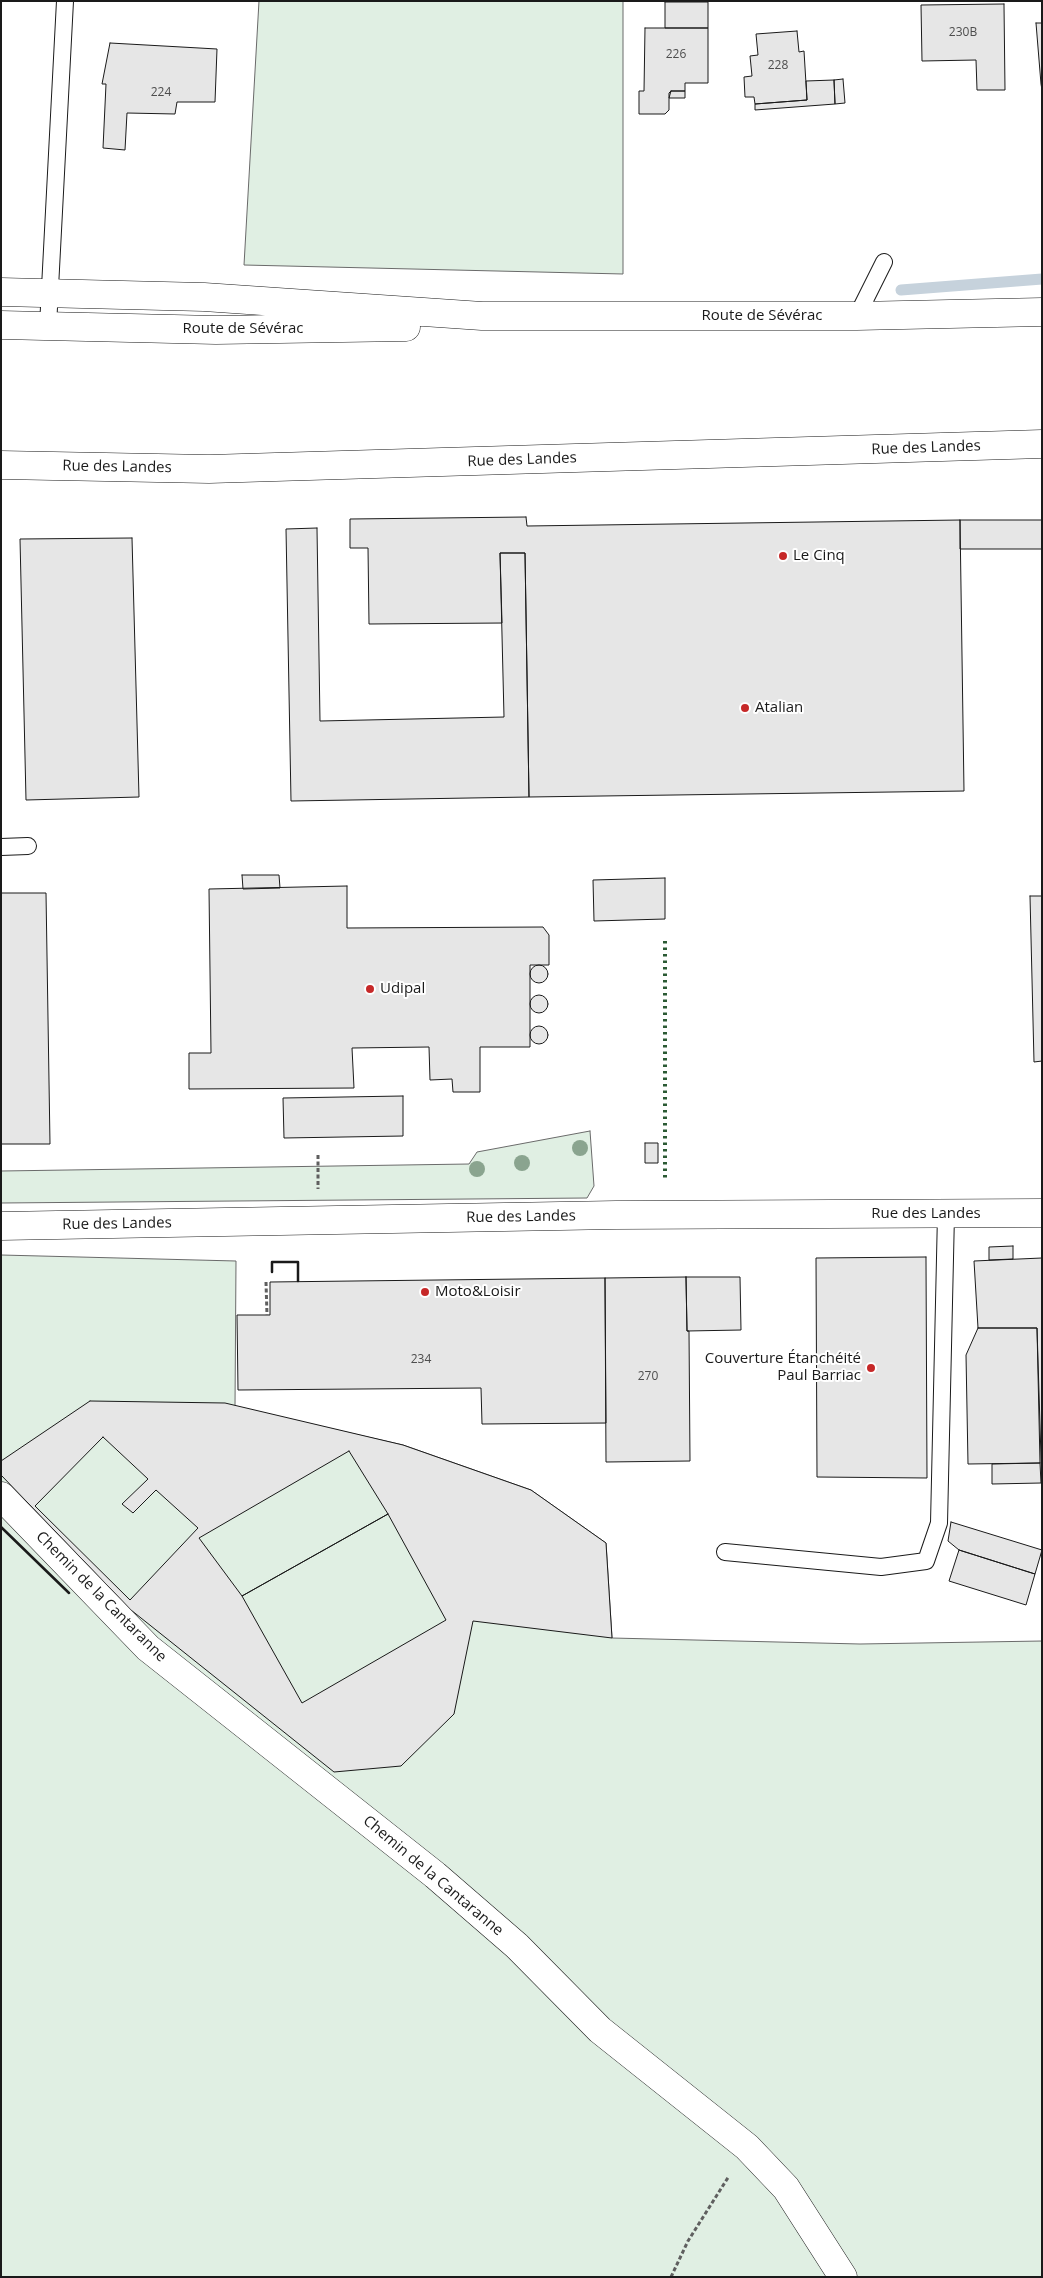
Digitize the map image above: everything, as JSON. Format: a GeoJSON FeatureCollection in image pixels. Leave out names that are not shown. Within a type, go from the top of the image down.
{"type":"FeatureCollection","features":[{"type":"Feature","properties":{"kind":"street","name":"Route de Sévérac"},"geometry":{"type":"LineString","coordinates":[[1,292],[48,309]]}},
{"type":"Feature","properties":{"kind":"street","name":"Route de Sévérac"},"geometry":{"type":"LineString","coordinates":[[1,325],[48,309],[204,297],[482,316],[857,316],[1042,312]]}},
{"type":"Feature","properties":{"kind":"street","name":"Route de Sévérac"},"geometry":{"type":"LineString","coordinates":[[1,307],[48,309],[138,308]]}},
{"type":"Feature","properties":{"kind":"street","name":"Rue des Landes"},"geometry":{"type":"LineString","coordinates":[[1,465],[209,469],[1042,444]]}},
{"type":"Feature","properties":{"kind":"street","name":"Rue des Landes"},"geometry":{"type":"LineString","coordinates":[[1,1226],[616,1215],[1042,1213]]}},
{"type":"Feature","properties":{"kind":"street","name":"Chemin de la Cantaranne"},"geometry":{"type":"LineString","coordinates":[[1,1496],[148,1648],[436,1875],[517,1946],[600,2030],[747,2148],[786,2188],[843,2277]]}},
{"type":"Feature","properties":{"kind":"lane"},"geometry":{"type":"LineString","coordinates":[[48,309],[65,1]]}},
{"type":"Feature","properties":{"kind":"lane"},"geometry":{"type":"LineString","coordinates":[[857,316],[884,262]]}},
{"type":"Feature","properties":{"kind":"lane"},"geometry":{"type":"LineString","coordinates":[[1,847],[28,846]]}},
{"type":"Feature","properties":{"kind":"lane"},"geometry":{"type":"LineString","coordinates":[[725,1552],[882,1567],[926,1561],[939,1523],[946,1214]]}},
{"type":"Feature","properties":{"kind":"path"},"geometry":{"type":"LineString","coordinates":[[318,1155],[318,1188]]}},
{"type":"Feature","properties":{"kind":"path"},"geometry":{"type":"LineString","coordinates":[[266,1282],[267,1315]]}},
{"type":"Feature","properties":{"kind":"path"},"geometry":{"type":"LineString","coordinates":[[671,2277],[688,2241],[747,2148]]}},
{"type":"Feature","properties":{"kind":"green space"},"geometry":{"type":"Polygon","coordinates":[[[259,1],[623,1],[623,274],[244,265],[259,1]]]}},
{"type":"Feature","properties":{"kind":"green space"},"geometry":{"type":"Polygon","coordinates":[[[590,1131],[594,1186],[587,1198],[1,1203],[1,1171],[469,1164],[477,1152],[590,1131]]]}},
{"type":"Feature","properties":{"kind":"green space"},"geometry":{"type":"Polygon","coordinates":[[[1,1255],[236,1261],[235,1407],[403,1445],[531,1490],[606,1543],[612,1638],[860,1644],[1042,1641],[1042,2277],[1,2277],[1,1255]]]}},
{"type":"Feature","properties":{"kind":"building"},"geometry":{"type":"Polygon","coordinates":[[[665,2],[708,2],[708,28],[665,28],[665,2]]]}},
{"type":"Feature","properties":{"kind":"building"},"geometry":{"type":"Polygon","coordinates":[[[1004,4],[1005,90],[977,90],[976,60],[922,61],[921,5],[1004,4]]]}},
{"type":"Feature","properties":{"kind":"building"},"geometry":{"type":"Polygon","coordinates":[[[1036,23],[1042,23],[1042,90],[1041,84],[1036,23]]]}},
{"type":"Feature","properties":{"kind":"building"},"geometry":{"type":"Polygon","coordinates":[[[645,28],[708,28],[708,83],[685,83],[685,91],[671,91],[669,93],[669,110],[665,114],[639,114],[639,91],[644,91],[645,28]]]}},
{"type":"Feature","properties":{"kind":"building"},"geometry":{"type":"Polygon","coordinates":[[[797,31],[799,52],[804,51],[807,100],[755,104],[754,97],[745,97],[744,77],[752,76],[750,56],[758,55],[756,34],[797,31]]]}},
{"type":"Feature","properties":{"kind":"building"},"geometry":{"type":"Polygon","coordinates":[[[110,43],[217,49],[215,102],[177,102],[175,114],[127,113],[125,150],[103,148],[106,84],[102,84],[110,43]]]}},
{"type":"Feature","properties":{"kind":"building"},"geometry":{"type":"Polygon","coordinates":[[[843,79],[845,103],[835,104],[834,80],[843,79]]]}},
{"type":"Feature","properties":{"kind":"building"},"geometry":{"type":"Polygon","coordinates":[[[834,80],[835,104],[755,110],[755,104],[807,100],[806,81],[834,80]]]}},
{"type":"Feature","properties":{"kind":"building"},"geometry":{"type":"Polygon","coordinates":[[[671,91],[685,91],[685,98],[669,98],[671,91]]]}},
{"type":"Feature","properties":{"kind":"building","name":"Atalian"},"geometry":{"type":"Polygon","coordinates":[[[526,517],[527,526],[960,520],[964,791],[529,797],[525,553],[500,553],[502,623],[369,624],[368,548],[350,548],[350,519],[526,517]]]}},
{"type":"Feature","properties":{"kind":"building"},"geometry":{"type":"Polygon","coordinates":[[[960,520],[1042,520],[1042,549],[960,549],[960,520]]]}},
{"type":"Feature","properties":{"kind":"building"},"geometry":{"type":"Polygon","coordinates":[[[317,528],[320,721],[504,717],[500,553],[525,553],[529,797],[291,801],[286,529],[317,528]]]}},
{"type":"Feature","properties":{"kind":"building"},"geometry":{"type":"Polygon","coordinates":[[[132,538],[139,797],[26,800],[20,539],[132,538]]]}},
{"type":"Feature","properties":{"kind":"building"},"geometry":{"type":"Polygon","coordinates":[[[242,875],[279,875],[280,888],[243,889],[242,875]]]}},
{"type":"Feature","properties":{"kind":"building"},"geometry":{"type":"Polygon","coordinates":[[[665,878],[665,919],[594,921],[593,880],[665,878]]]}},
{"type":"Feature","properties":{"kind":"building","name":"Udipal"},"geometry":{"type":"Polygon","coordinates":[[[347,886],[347,928],[543,927],[549,935],[549,965],[530,965],[530,1047],[480,1047],[480,1092],[453,1092],[452,1079],[430,1080],[429,1047],[352,1048],[354,1088],[189,1089],[189,1053],[211,1053],[209,889],[347,886]]]}},
{"type":"Feature","properties":{"kind":"building"},"geometry":{"type":"Polygon","coordinates":[[[1,893],[46,893],[50,1144],[1,1144],[1,893]]]}},
{"type":"Feature","properties":{"kind":"building"},"geometry":{"type":"Polygon","coordinates":[[[1030,896],[1042,896],[1042,1061],[1034,1062],[1030,896]]]}},
{"type":"Feature","properties":{"kind":"building"},"geometry":{"type":"Polygon","coordinates":[[[535,965],[543,965],[548,970],[546,981],[535,983],[530,978],[530,970],[535,965]]]}},
{"type":"Feature","properties":{"kind":"building"},"geometry":{"type":"Polygon","coordinates":[[[535,995],[543,995],[548,1000],[546,1011],[535,1013],[530,1008],[530,1000],[535,995]]]}},
{"type":"Feature","properties":{"kind":"building"},"geometry":{"type":"Polygon","coordinates":[[[535,1026],[543,1026],[548,1031],[546,1042],[535,1044],[530,1039],[530,1031],[535,1026]]]}},
{"type":"Feature","properties":{"kind":"building"},"geometry":{"type":"Polygon","coordinates":[[[403,1096],[403,1136],[284,1138],[283,1098],[403,1096]]]}},
{"type":"Feature","properties":{"kind":"building"},"geometry":{"type":"Polygon","coordinates":[[[645,1143],[658,1143],[658,1163],[645,1163],[645,1143]]]}},
{"type":"Feature","properties":{"kind":"building"},"geometry":{"type":"Polygon","coordinates":[[[1013,1246],[1013,1259],[989,1260],[989,1247],[1013,1246]]]}},
{"type":"Feature","properties":{"kind":"building","name":"Couverture Étanchéité Paul Barriac"},"geometry":{"type":"Polygon","coordinates":[[[926,1257],[927,1478],[817,1477],[816,1258],[926,1257]]]}},
{"type":"Feature","properties":{"kind":"building"},"geometry":{"type":"Polygon","coordinates":[[[1042,1258],[1042,1490],[1037,1328],[978,1328],[974,1261],[1042,1258]]]}},
{"type":"Feature","properties":{"kind":"building"},"geometry":{"type":"Polygon","coordinates":[[[686,1277],[740,1277],[741,1330],[687,1331],[686,1277]]]}},
{"type":"Feature","properties":{"kind":"building"},"geometry":{"type":"Polygon","coordinates":[[[686,1277],[687,1331],[689,1331],[690,1461],[606,1462],[605,1278],[686,1277]]]}},
{"type":"Feature","properties":{"kind":"building"},"geometry":{"type":"Polygon","coordinates":[[[605,1278],[606,1423],[482,1424],[481,1388],[238,1390],[237,1315],[270,1315],[270,1282],[605,1278]]]}},
{"type":"Feature","properties":{"kind":"building"},"geometry":{"type":"Polygon","coordinates":[[[978,1328],[1037,1328],[1040,1463],[968,1464],[966,1355],[978,1328]]]}},
{"type":"Feature","properties":{"kind":"building"},"geometry":{"type":"Polygon","coordinates":[[[90,1401],[225,1403],[403,1445],[531,1490],[606,1543],[612,1638],[473,1621],[454,1714],[401,1766],[334,1772],[131,1610],[1,1475],[1,1461],[90,1401]]]}},
{"type":"Feature","properties":{"kind":"building"},"geometry":{"type":"Polygon","coordinates":[[[103,1437],[148,1479],[122,1504],[133,1513],[156,1490],[198,1528],[130,1600],[35,1506],[103,1437]]]}},
{"type":"Feature","properties":{"kind":"building"},"geometry":{"type":"Polygon","coordinates":[[[349,1451],[388,1514],[242,1596],[199,1538],[349,1451]]]}},
{"type":"Feature","properties":{"kind":"building"},"geometry":{"type":"Polygon","coordinates":[[[1040,1463],[1041,1483],[992,1484],[992,1464],[1040,1463]]]}},
{"type":"Feature","properties":{"kind":"building"},"geometry":{"type":"Polygon","coordinates":[[[388,1514],[446,1620],[302,1703],[242,1596],[388,1514]]]}},
{"type":"Feature","properties":{"kind":"building"},"geometry":{"type":"Polygon","coordinates":[[[951,1522],[1042,1550],[1035,1574],[959,1550],[948,1541],[951,1522]]]}},
{"type":"Feature","properties":{"kind":"building"},"geometry":{"type":"Polygon","coordinates":[[[959,1550],[1035,1574],[1026,1605],[949,1581],[959,1550]]]}},
{"type":"Feature","properties":{"kind":"waterway"},"geometry":{"type":"LineString","coordinates":[[901,290],[1042,279]]}},
{"type":"Feature","properties":{"kind":"hedge"},"geometry":{"type":"LineString","coordinates":[[665,941],[665,1179]]}},
{"type":"Feature","properties":{"kind":"wall"},"geometry":{"type":"LineString","coordinates":[[272,1272],[272,1262],[298,1262],[298,1281]]}},
{"type":"Feature","properties":{"kind":"wall"},"geometry":{"type":"LineString","coordinates":[[1,1527],[69,1593]]}},
{"type":"Feature","properties":{"kind":"place","name":"Le Cinq"},"geometry":{"type":"Point","coordinates":[783,556]}},
{"type":"Feature","properties":{"kind":"place","name":"Atalian"},"geometry":{"type":"Point","coordinates":[745,708]}},
{"type":"Feature","properties":{"kind":"place","name":"Udipal"},"geometry":{"type":"Point","coordinates":[370,989]}},
{"type":"Feature","properties":{"kind":"place","name":"Moto&Loisir"},"geometry":{"type":"Point","coordinates":[425,1292]}},
{"type":"Feature","properties":{"kind":"place","name":"Couverture Étanchéité Paul Barriac"},"geometry":{"type":"Point","coordinates":[871,1368]}}]}
